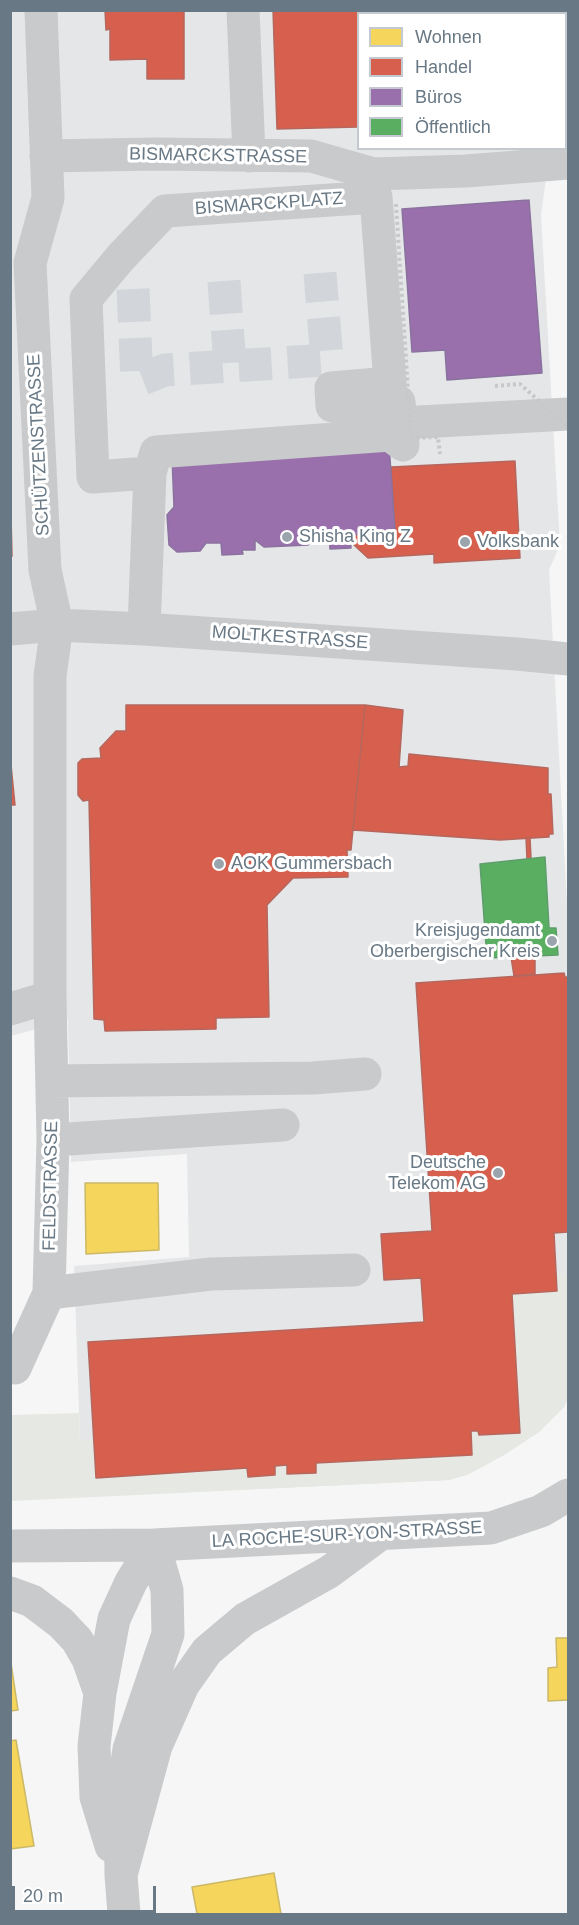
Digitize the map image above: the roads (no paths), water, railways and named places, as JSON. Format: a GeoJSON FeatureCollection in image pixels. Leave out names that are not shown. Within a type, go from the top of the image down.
{"type":"FeatureCollection","features":[{"type":"Feature","properties":{"kind":"street","name":"SCHÜTZENSTRASSE"},"geometry":{"type":"LineString","coordinates":[[41,10],[48,198],[20,265],[45,570],[57,624]]}},
{"type":"Feature","properties":{"kind":"street"},"geometry":{"type":"LineString","coordinates":[[243,10],[249,156]]}},
{"type":"Feature","properties":{"kind":"street","name":"BISMARCKSTRASSE"},"geometry":{"type":"LineString","coordinates":[[46,156],[157,153],[311,156],[374,174],[466,171],[568,163]]}},
{"type":"Feature","properties":{"kind":"street"},"geometry":{"type":"LineString","coordinates":[[331,161],[332,200]]}},
{"type":"Feature","properties":{"kind":"street","name":"BISMARCKPLATZ"},"geometry":{"type":"LineString","coordinates":[[150,473],[93,477],[86,299],[121,256],[165,211],[376,197],[390,383],[331,388],[332,406],[399,402],[401,423]]}},
{"type":"Feature","properties":{"kind":"street"},"geometry":{"type":"LineString","coordinates":[[144,628],[150,473],[156,452],[390,435],[403,445],[401,423],[568,420]]}},
{"type":"Feature","properties":{"kind":"street","name":"MOLTKESTRASSE"},"geometry":{"type":"LineString","coordinates":[[10,629],[57,624],[144,628],[568,659]]}},
{"type":"Feature","properties":{"kind":"street","name":"FELDSTRASSE"},"geometry":{"type":"LineString","coordinates":[[15,1368],[50,1293],[52,1081],[50,676],[57,624]]}},
{"type":"Feature","properties":{"kind":"street"},"geometry":{"type":"LineString","coordinates":[[10,1009],[50,997]]}},
{"type":"Feature","properties":{"kind":"street"},"geometry":{"type":"LineString","coordinates":[[52,1081],[313,1078],[365,1074]]}},
{"type":"Feature","properties":{"kind":"street"},"geometry":{"type":"LineString","coordinates":[[52,1140],[283,1125]]}},
{"type":"Feature","properties":{"kind":"street"},"geometry":{"type":"LineString","coordinates":[[50,1293],[210,1274],[354,1270]]}},
{"type":"Feature","properties":{"kind":"street","name":"LA ROCHE-SUR-YON-STRASSE"},"geometry":{"type":"LineString","coordinates":[[10,1545],[154,1545],[490,1528],[541,1511],[568,1495]]}},
{"type":"Feature","properties":{"kind":"street"},"geometry":{"type":"LineString","coordinates":[[121,1875],[156,1746],[183,1685],[207,1651],[245,1619],[329,1572],[379,1535]]}},
{"type":"Feature","properties":{"kind":"street"},"geometry":{"type":"LineString","coordinates":[[121,1875],[96,1797],[94,1746],[100,1693],[114,1620],[131,1582],[154,1545]]}},
{"type":"Feature","properties":{"kind":"street"},"geometry":{"type":"LineString","coordinates":[[124,1914],[120,1810],[129,1749],[168,1634],[167,1590],[154,1545]]}},
{"type":"Feature","properties":{"kind":"street"},"geometry":{"type":"LineString","coordinates":[[10,1593],[32,1601],[61,1623],[77,1640],[88,1659],[100,1693]]}},
{"type":"Feature","properties":{"kind":"tunnel"},"geometry":{"type":"LineString","coordinates":[[133,289],[137,381],[165,370],[327,360],[320,273]]}},
{"type":"Feature","properties":{"kind":"tunnel"},"geometry":{"type":"LineString","coordinates":[[224,281],[230,367]]}},
{"type":"Feature","properties":{"kind":"place","name":"Shisha King Z"},"geometry":{"type":"Point","coordinates":[287,537]}},
{"type":"Feature","properties":{"kind":"place","name":"Volksbank"},"geometry":{"type":"Point","coordinates":[465,542]}},
{"type":"Feature","properties":{"kind":"place","name":"AOK Gummersbach"},"geometry":{"type":"Point","coordinates":[219,864]}},
{"type":"Feature","properties":{"kind":"place","name":"Kreisjugendamt Oberbergischer Kreis"},"geometry":{"type":"Point","coordinates":[552,941]}},
{"type":"Feature","properties":{"kind":"place","name":"Deutsche Telekom AG"},"geometry":{"type":"Point","coordinates":[498,1173]}}]}
